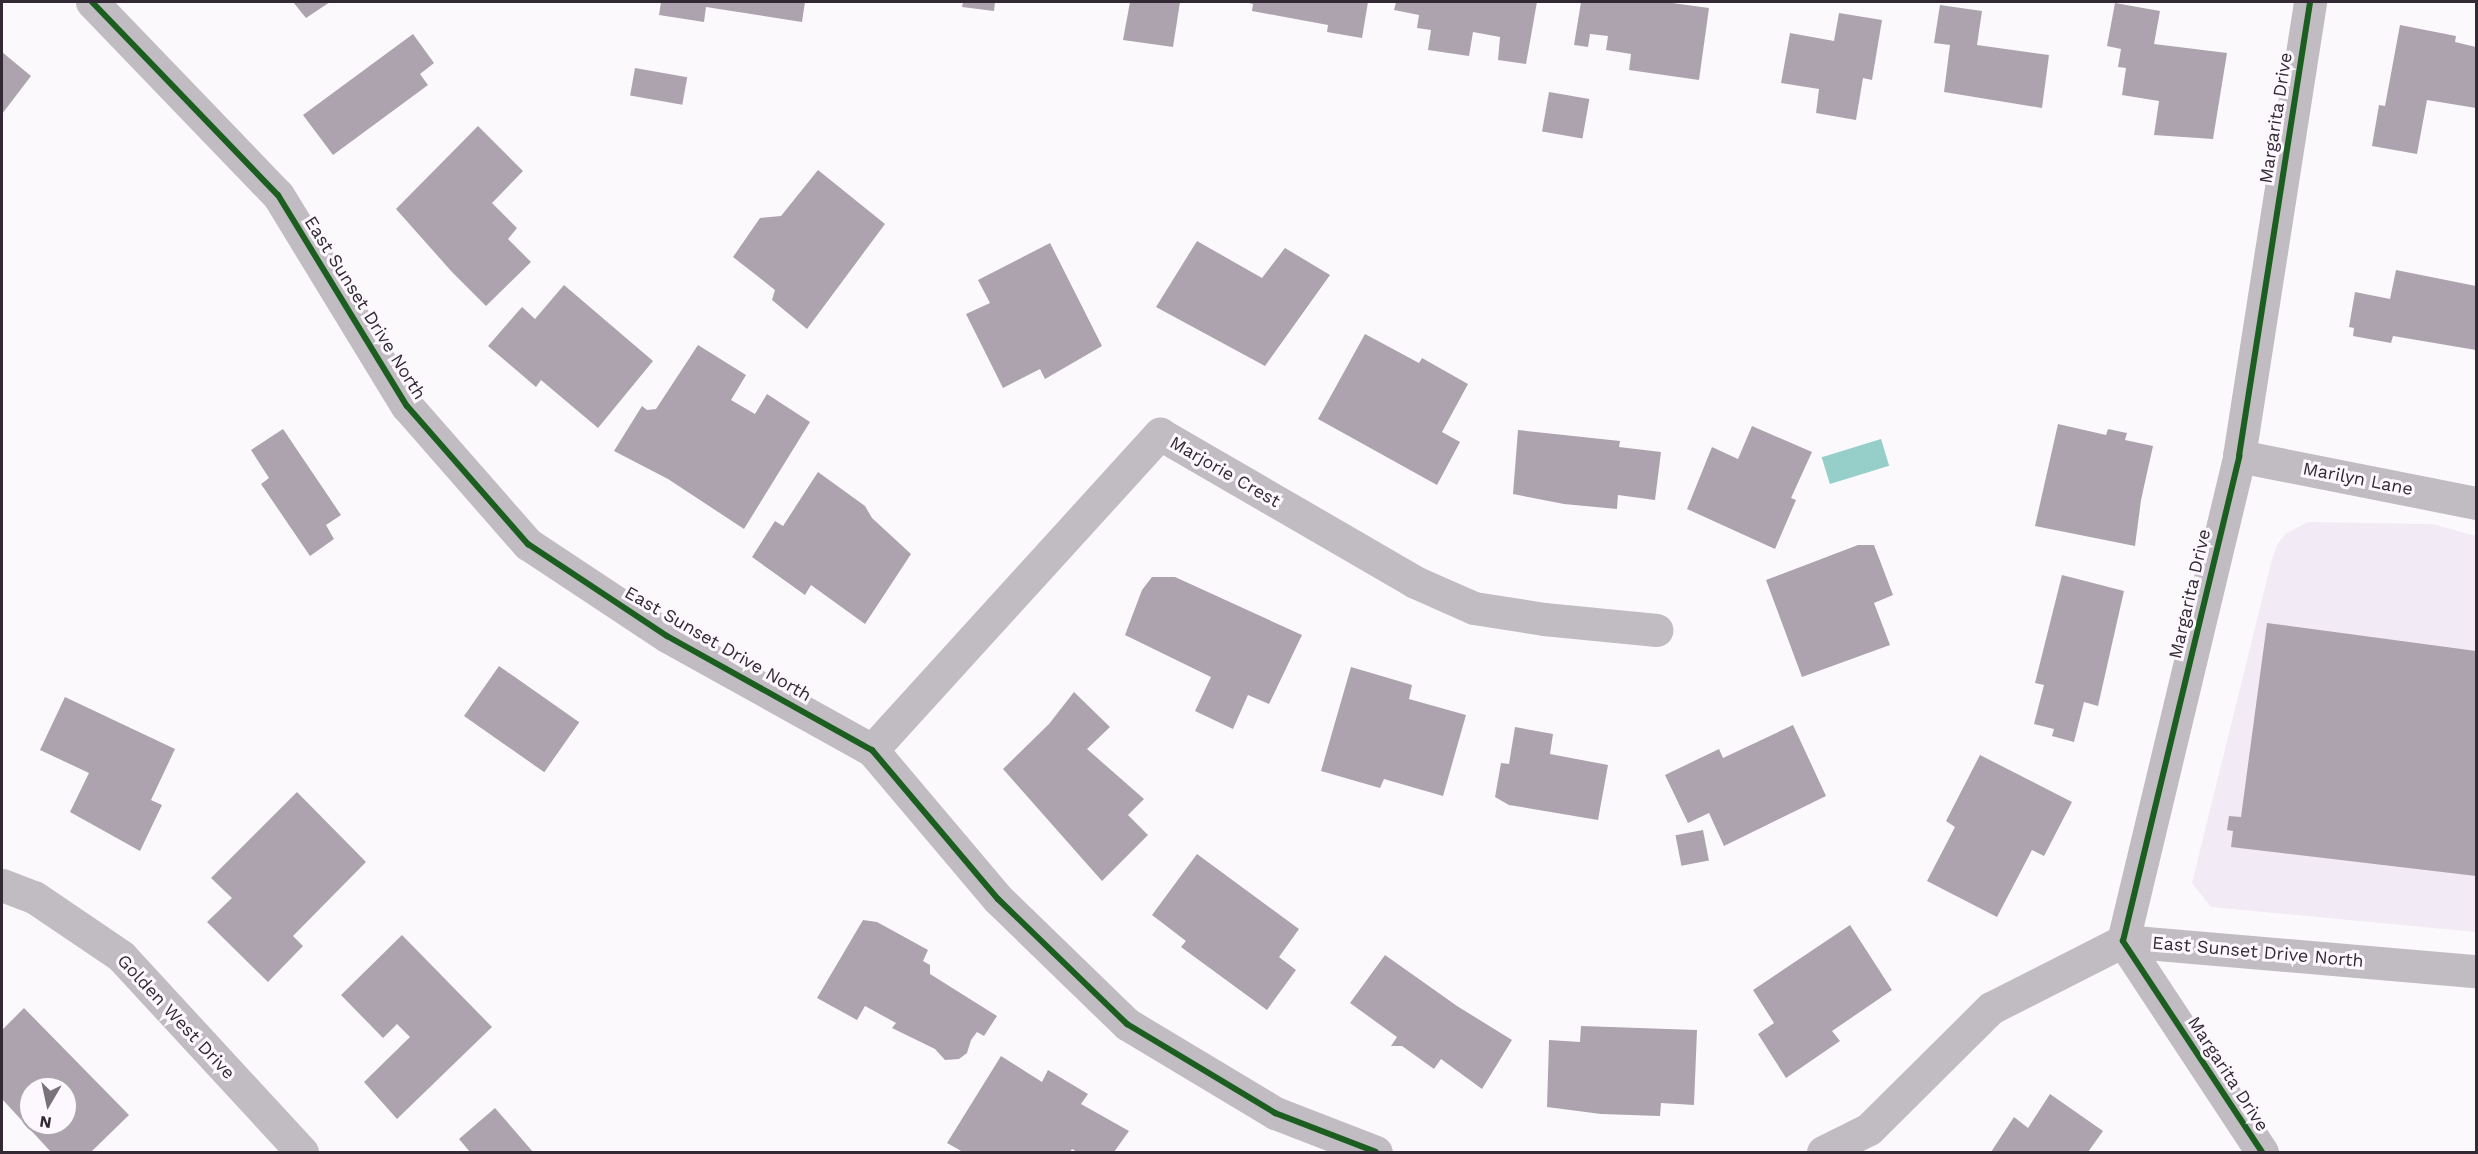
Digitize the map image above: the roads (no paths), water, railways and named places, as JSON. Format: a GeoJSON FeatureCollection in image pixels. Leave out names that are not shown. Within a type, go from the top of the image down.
{"type":"FeatureCollection","features":[{"type":"Feature","properties":{"kind":"street","name":"East Sunset Drive North"},"geometry":{"type":"LineString","coordinates":[[92,2],[278,195],[407,406],[528,544],[667,636],[872,750],[998,898],[1127,1024],[1275,1113],[1376,1152]]}},
{"type":"Feature","properties":{"kind":"street","name":"Margarita Drive"},"geometry":{"type":"LineString","coordinates":[[2262,1152],[2122,940],[2239,456],[2310,2]]}},
{"type":"Feature","properties":{"kind":"street","name":"Marjorie Crest"},"geometry":{"type":"LineString","coordinates":[[872,750],[1160,434],[1415,582],[1474,608],[1544,619],[1656,630]]}},
{"type":"Feature","properties":{"kind":"street","name":"Marilyn Lane"},"geometry":{"type":"LineString","coordinates":[[2239,456],[2476,503]]}},
{"type":"Feature","properties":{"kind":"street","name":"Golden West Drive"},"geometry":{"type":"LineString","coordinates":[[2,885],[34,897],[121,956],[302,1152]]}},
{"type":"Feature","properties":{"kind":"street","name":"East Sunset Drive North"},"geometry":{"type":"LineString","coordinates":[[2122,940],[2476,971]]}},
{"type":"Feature","properties":{"kind":"street"},"geometry":{"type":"LineString","coordinates":[[1823,1152],[1869,1129],[1991,1008],[2122,940]]}}]}
